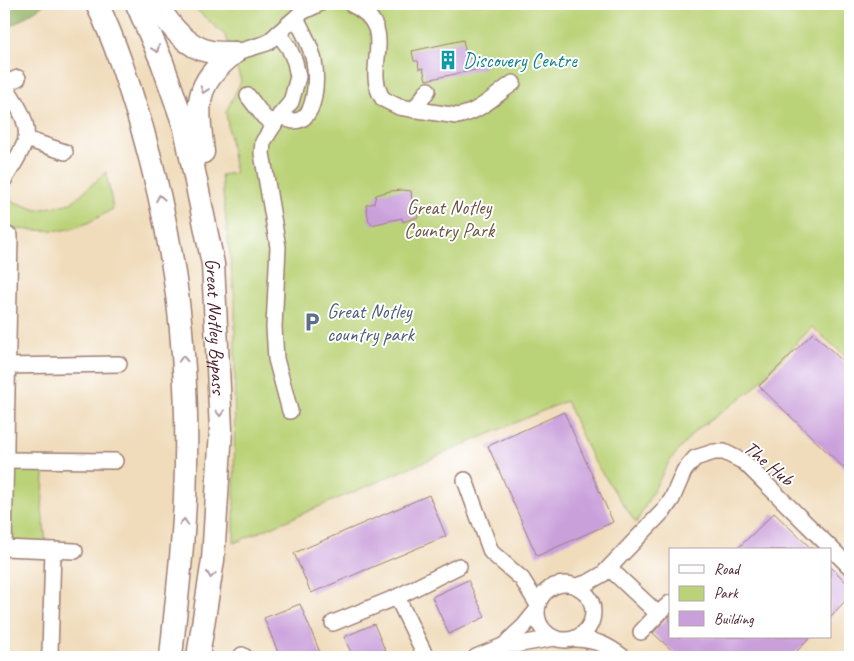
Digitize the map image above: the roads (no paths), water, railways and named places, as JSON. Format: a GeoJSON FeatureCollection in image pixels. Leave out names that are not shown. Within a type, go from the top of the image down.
{"type":"FeatureCollection","features":[{"type":"Feature","properties":{"kind":"highway","name":"Great Notley Bypass"},"geometry":{"type":"LineString","coordinates":[[96,4],[104,19],[131,90],[159,191],[173,271],[183,355],[186,452],[185,500],[182,554],[171,657]]}},
{"type":"Feature","properties":{"kind":"highway","name":"Great Notley Bypass"},"geometry":{"type":"LineString","coordinates":[[137,4],[162,62],[185,128],[213,264],[221,430],[213,560],[198,657]]}},
{"type":"Feature","properties":{"kind":"highway"},"geometry":{"type":"LineString","coordinates":[[156,4],[166,20],[183,38],[211,52],[234,54]]}},
{"type":"Feature","properties":{"kind":"highway"},"geometry":{"type":"LineString","coordinates":[[213,264],[198,111],[208,79],[218,66],[234,54]]}},
{"type":"Feature","properties":{"kind":"street"},"geometry":{"type":"LineString","coordinates":[[234,54],[272,38],[307,9],[319,4]]}},
{"type":"Feature","properties":{"kind":"street"},"geometry":{"type":"LineString","coordinates":[[351,4],[368,14],[373,22],[379,51],[375,79],[382,99],[399,107],[457,116],[486,103],[513,83]]}},
{"type":"Feature","properties":{"kind":"street"},"geometry":{"type":"LineString","coordinates":[[248,96],[264,117],[293,121],[307,116],[316,82],[314,63],[310,48],[296,18]]}},
{"type":"Feature","properties":{"kind":"street"},"geometry":{"type":"LineString","coordinates":[[272,38],[287,59],[289,89],[277,120],[263,142],[262,153],[278,247],[274,327],[276,359],[290,411]]}},
{"type":"Feature","properties":{"kind":"street"},"geometry":{"type":"LineString","coordinates":[[4,180],[26,134],[21,112],[4,84],[18,78]]}},
{"type":"Feature","properties":{"kind":"street"},"geometry":{"type":"LineString","coordinates":[[414,110],[428,90]]}},
{"type":"Feature","properties":{"kind":"street"},"geometry":{"type":"LineString","coordinates":[[26,134],[65,152]]}},
{"type":"Feature","properties":{"kind":"street"},"geometry":{"type":"LineString","coordinates":[[4,234],[10,236],[4,548],[75,551]]}},
{"type":"Feature","properties":{"kind":"street"},"geometry":{"type":"LineString","coordinates":[[6,366],[119,364]]}},
{"type":"Feature","properties":{"kind":"street","name":"The Hub"},"geometry":{"type":"LineString","coordinates":[[577,586],[588,582],[606,571],[665,509],[689,464],[695,458],[705,454],[724,452],[744,462],[832,548]]}},
{"type":"Feature","properties":{"kind":"street"},"geometry":{"type":"LineString","coordinates":[[6,460],[115,461]]}},
{"type":"Feature","properties":{"kind":"street"},"geometry":{"type":"LineString","coordinates":[[465,480],[491,552],[522,579],[537,608],[541,627],[554,638]]}},
{"type":"Feature","properties":{"kind":"street","name":"The Hub"},"geometry":{"type":"LineString","coordinates":[[832,548],[850,566]]}},
{"type":"Feature","properties":{"kind":"street"},"geometry":{"type":"LineString","coordinates":[[48,657],[50,653],[53,550]]}},
{"type":"Feature","properties":{"kind":"street"},"geometry":{"type":"LineString","coordinates":[[332,624],[397,597],[459,566]]}},
{"type":"Feature","properties":{"kind":"street"},"geometry":{"type":"LineString","coordinates":[[606,571],[658,614]]}},
{"type":"Feature","properties":{"kind":"street","name":"The Hub"},"geometry":{"type":"LineString","coordinates":[[594,610],[606,571]]}},
{"type":"Feature","properties":{"kind":"street"},"geometry":{"type":"LineString","coordinates":[[522,579],[553,586],[561,584],[577,586],[584,591],[590,598],[608,646]]}},
{"type":"Feature","properties":{"kind":"street"},"geometry":{"type":"LineString","coordinates":[[505,645],[524,626],[544,594],[553,586]]}},
{"type":"Feature","properties":{"kind":"street"},"geometry":{"type":"LineString","coordinates":[[397,597],[426,657]]}},
{"type":"Feature","properties":{"kind":"street"},"geometry":{"type":"LineString","coordinates":[[641,632],[669,604]]}},
{"type":"Feature","properties":{"kind":"street"},"geometry":{"type":"LineString","coordinates":[[576,639],[588,629],[594,610]]}},
{"type":"Feature","properties":{"kind":"street"},"geometry":{"type":"LineString","coordinates":[[476,657],[505,645],[554,638],[569,640],[587,639],[608,646],[623,657]]}},
{"type":"Feature","properties":{"kind":"place","name":"Discovery Centre"},"geometry":{"type":"Point","coordinates":[448,60]}},
{"type":"Feature","properties":{"kind":"place","name":"Great Notley country park"},"geometry":{"type":"Point","coordinates":[312,322]}},
{"type":"Feature","properties":{"kind":"park label","name":"Great Notley Country Park"},"geometry":{"type":"Point","coordinates":[449,218]}}]}
